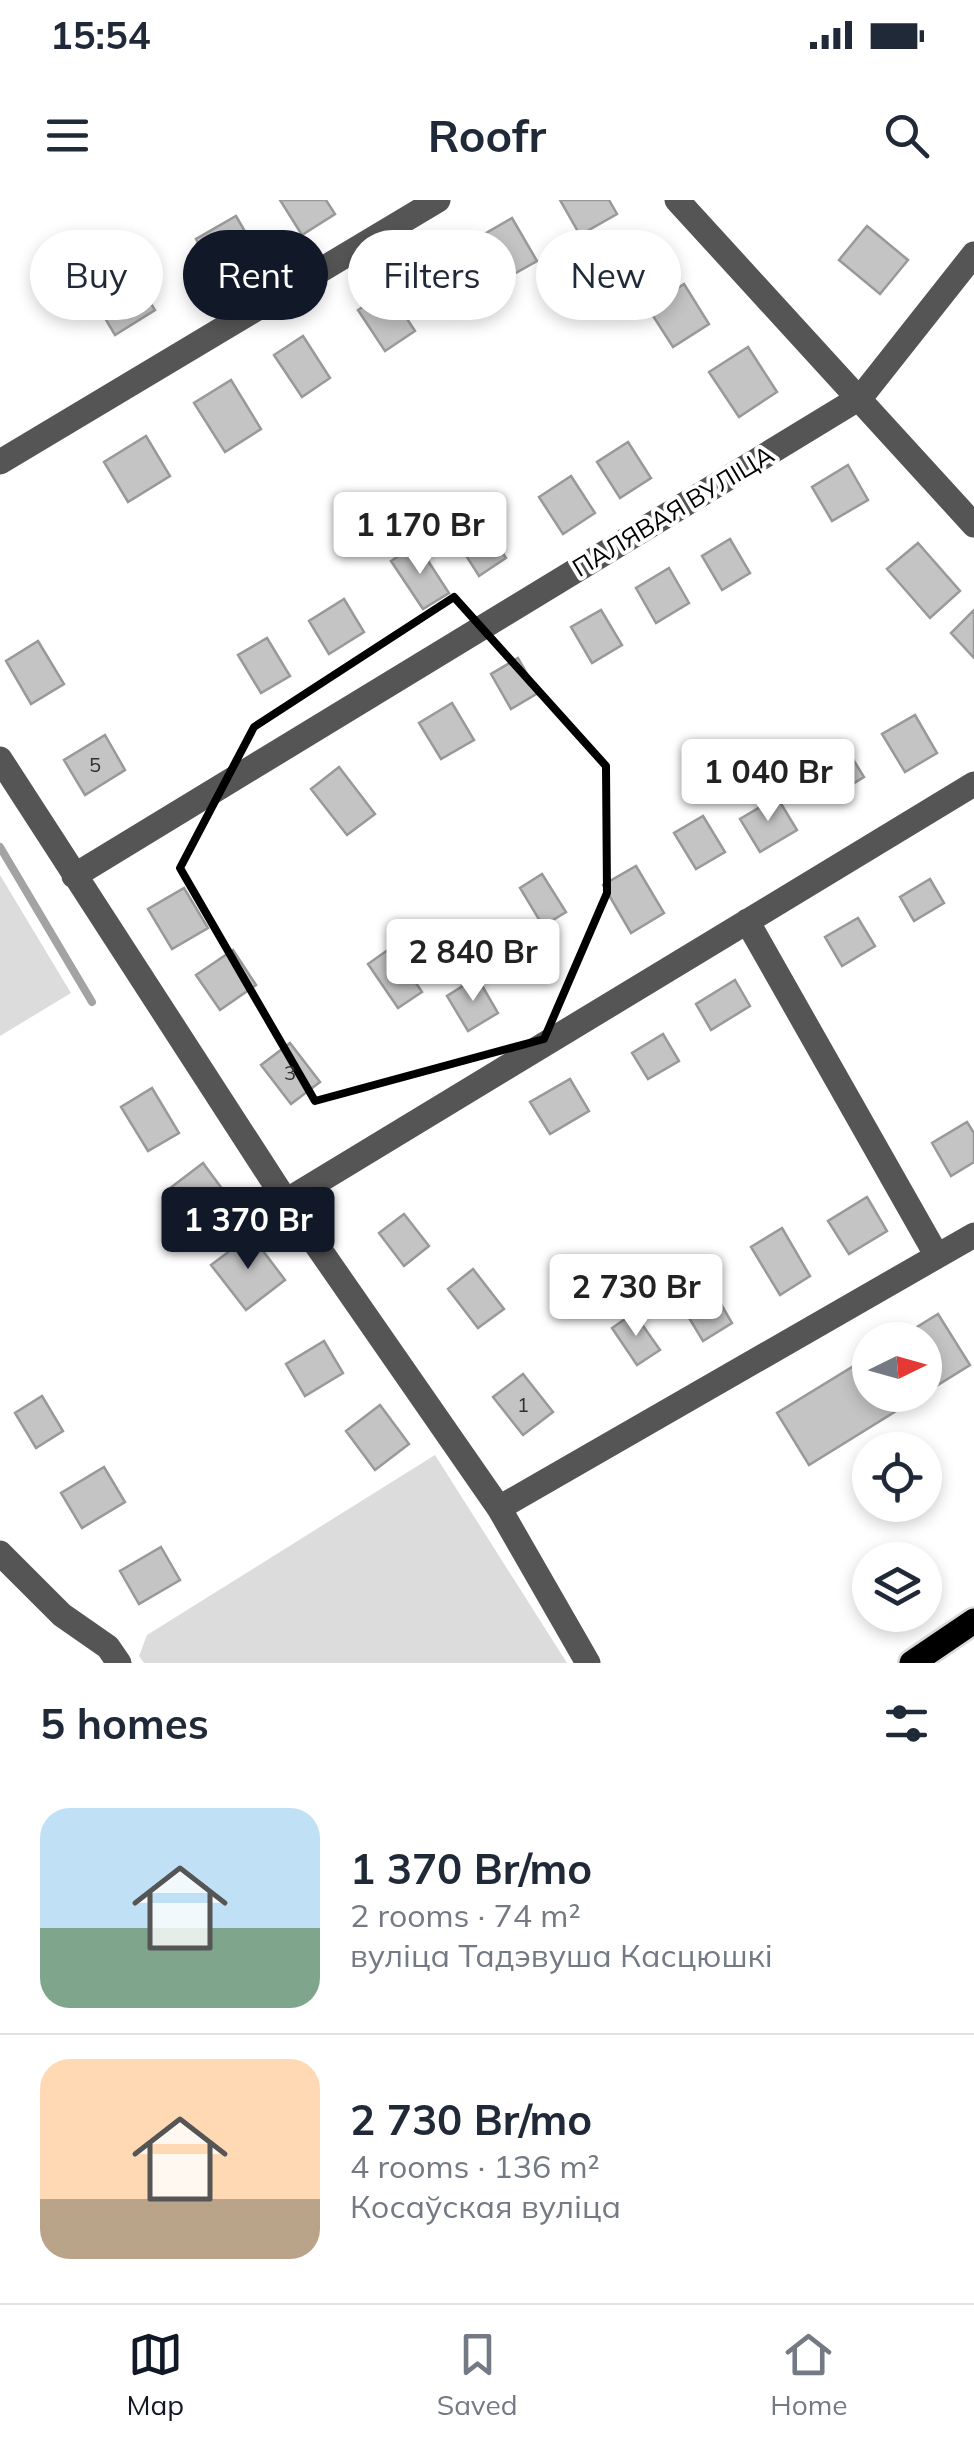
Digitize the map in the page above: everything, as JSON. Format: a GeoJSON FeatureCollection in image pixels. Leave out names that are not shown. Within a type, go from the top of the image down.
{"type":"FeatureCollection","features":[{"type":"Feature","properties":{"kind":"main road"},"geometry":{"type":"LineString","coordinates":[[912,1663],[974,1622]]}},
{"type":"Feature","properties":{"kind":"street"},"geometry":{"type":"LineString","coordinates":[[0,462],[438,200]]}},
{"type":"Feature","properties":{"kind":"street"},"geometry":{"type":"LineString","coordinates":[[676,200],[861,397],[974,525]]}},
{"type":"Feature","properties":{"kind":"street","name":"ПАЛЯВАЯ ВУЛІЦА"},"geometry":{"type":"LineString","coordinates":[[74,876],[861,397],[974,254]]}},
{"type":"Feature","properties":{"kind":"street"},"geometry":{"type":"LineString","coordinates":[[0,759],[286,1202],[499,1508],[586,1659]]}},
{"type":"Feature","properties":{"kind":"street"},"geometry":{"type":"LineString","coordinates":[[286,1202],[974,784]]}},
{"type":"Feature","properties":{"kind":"street"},"geometry":{"type":"LineString","coordinates":[[747,922],[937,1256]]}},
{"type":"Feature","properties":{"kind":"street"},"geometry":{"type":"LineString","coordinates":[[499,1508],[974,1235]]}},
{"type":"Feature","properties":{"kind":"street"},"geometry":{"type":"LineString","coordinates":[[0,1553],[62,1615],[108,1647],[119,1663]]}},
{"type":"Feature","properties":{"kind":"highlighted area"},"geometry":{"type":"Polygon","coordinates":[[[454,597],[606,766],[607,893],[544,1039],[315,1101],[180,868],[254,727],[454,597]]]}},
{"type":"Feature","properties":{"kind":"shaded area"},"geometry":{"type":"Polygon","coordinates":[[[0,875],[71,993],[0,1036],[0,875]]]}},
{"type":"Feature","properties":{"kind":"shaded area"},"geometry":{"type":"Polygon","coordinates":[[[435,1455],[567,1663],[144,1663],[139,1656],[147,1635],[435,1455]]]}},
{"type":"Feature","properties":{"kind":"building"},"geometry":{"type":"Polygon","coordinates":[[[280,200],[326,200],[335,214],[310,230],[299,230],[280,200]]]}},
{"type":"Feature","properties":{"kind":"building"},"geometry":{"type":"Polygon","coordinates":[[[560,200],[609,200],[617,214],[589,230],[577,230],[560,200]]]}},
{"type":"Feature","properties":{"kind":"building"},"geometry":{"type":"Polygon","coordinates":[[[236,216],[244,230],[212,230],[236,216]]]}},
{"type":"Feature","properties":{"kind":"building"},"geometry":{"type":"Polygon","coordinates":[[[512,218],[536,262],[516,273],[516,230],[491,230],[512,218]]]}},
{"type":"Feature","properties":{"kind":"building"},"geometry":{"type":"Polygon","coordinates":[[[867,226],[908,260],[880,294],[839,260],[867,226]]]}},
{"type":"Feature","properties":{"kind":"building"},"geometry":{"type":"Polygon","coordinates":[[[684,284],[709,324],[673,347],[656,320],[681,320],[684,284]]]}},
{"type":"Feature","properties":{"kind":"building"},"geometry":{"type":"Polygon","coordinates":[[[106,320],[139,320],[115,335],[106,320]]]}},
{"type":"Feature","properties":{"kind":"building"},"geometry":{"type":"Polygon","coordinates":[[[365,320],[408,320],[415,331],[385,351],[365,320]]]}},
{"type":"Feature","properties":{"kind":"building"},"geometry":{"type":"Polygon","coordinates":[[[303,336],[330,378],[302,397],[274,355],[303,336]]]}},
{"type":"Feature","properties":{"kind":"building"},"geometry":{"type":"Polygon","coordinates":[[[748,347],[777,392],[739,417],[709,372],[748,347]]]}},
{"type":"Feature","properties":{"kind":"building"},"geometry":{"type":"Polygon","coordinates":[[[231,380],[261,429],[225,452],[194,403],[231,380]]]}},
{"type":"Feature","properties":{"kind":"building"},"geometry":{"type":"Polygon","coordinates":[[[146,436],[170,476],[128,502],[104,462],[146,436]]]}},
{"type":"Feature","properties":{"kind":"building"},"geometry":{"type":"Polygon","coordinates":[[[628,442],[651,478],[620,498],[597,462],[628,442]]]}},
{"type":"Feature","properties":{"kind":"building"},"geometry":{"type":"Polygon","coordinates":[[[848,465],[868,500],[832,521],[812,487],[848,465]]]}},
{"type":"Feature","properties":{"kind":"building"},"geometry":{"type":"Polygon","coordinates":[[[571,476],[595,513],[563,534],[539,497],[571,476]]]}},
{"type":"Feature","properties":{"kind":"building"},"geometry":{"type":"Polygon","coordinates":[[[487,529],[506,558],[479,576],[460,546],[487,529]]]}},
{"type":"Feature","properties":{"kind":"building"},"geometry":{"type":"Polygon","coordinates":[[[730,539],[750,573],[722,590],[702,556],[730,539]]]}},
{"type":"Feature","properties":{"kind":"building"},"geometry":{"type":"Polygon","coordinates":[[[918,543],[960,591],[930,618],[887,569],[918,543]]]}},
{"type":"Feature","properties":{"kind":"building"},"geometry":{"type":"Polygon","coordinates":[[[417,544],[449,593],[423,609],[391,561],[417,544]]]}},
{"type":"Feature","properties":{"kind":"building"},"geometry":{"type":"Polygon","coordinates":[[[669,568],[689,603],[656,623],[636,588],[669,568]]]}},
{"type":"Feature","properties":{"kind":"building"},"geometry":{"type":"Polygon","coordinates":[[[344,599],[364,632],[329,654],[309,621],[344,599]]]}},
{"type":"Feature","properties":{"kind":"building"},"geometry":{"type":"Polygon","coordinates":[[[601,610],[622,645],[592,663],[571,627],[601,610]]]}},
{"type":"Feature","properties":{"kind":"building"},"geometry":{"type":"Polygon","coordinates":[[[974,610],[974,658],[951,633],[974,610]]]}},
{"type":"Feature","properties":{"kind":"building"},"geometry":{"type":"Polygon","coordinates":[[[267,638],[290,676],[261,693],[238,655],[267,638]]]}},
{"type":"Feature","properties":{"kind":"building"},"geometry":{"type":"Polygon","coordinates":[[[38,641],[64,684],[31,704],[6,661],[38,641]]]}},
{"type":"Feature","properties":{"kind":"building"},"geometry":{"type":"Polygon","coordinates":[[[518,658],[538,693],[511,709],[491,674],[518,658]]]}},
{"type":"Feature","properties":{"kind":"building"},"geometry":{"type":"Polygon","coordinates":[[[452,703],[474,740],[441,759],[419,723],[452,703]]]}},
{"type":"Feature","properties":{"kind":"building"},"geometry":{"type":"Polygon","coordinates":[[[915,715],[937,753],[905,772],[882,734],[915,715]]]}},
{"type":"Feature","properties":{"kind":"building"},"geometry":{"type":"Polygon","coordinates":[[[105,735],[125,770],[85,795],[64,760],[105,735]]]}},
{"type":"Feature","properties":{"kind":"building"},"geometry":{"type":"Polygon","coordinates":[[[846,748],[864,777],[828,799],[810,770],[846,748]]]}},
{"type":"Feature","properties":{"kind":"building"},"geometry":{"type":"Polygon","coordinates":[[[339,767],[375,814],[347,835],[311,789],[339,767]]]}},
{"type":"Feature","properties":{"kind":"building"},"geometry":{"type":"Polygon","coordinates":[[[777,797],[797,830],[760,852],[740,819],[777,797]]]}},
{"type":"Feature","properties":{"kind":"building"},"geometry":{"type":"Polygon","coordinates":[[[703,816],[725,852],[696,869],[674,833],[703,816]]]}},
{"type":"Feature","properties":{"kind":"building"},"geometry":{"type":"Polygon","coordinates":[[[636,866],[664,913],[631,933],[603,885],[636,866]]]}},
{"type":"Feature","properties":{"kind":"building"},"geometry":{"type":"Polygon","coordinates":[[[542,874],[566,912],[543,926],[520,888],[542,874]]]}},
{"type":"Feature","properties":{"kind":"building"},"geometry":{"type":"Polygon","coordinates":[[[930,879],[944,903],[914,921],[900,897],[930,879]]]}},
{"type":"Feature","properties":{"kind":"building"},"geometry":{"type":"Polygon","coordinates":[[[184,888],[208,928],[172,949],[148,909],[184,888]]]}},
{"type":"Feature","properties":{"kind":"building"},"geometry":{"type":"Polygon","coordinates":[[[858,918],[875,946],[842,966],[825,937],[858,918]]]}},
{"type":"Feature","properties":{"kind":"building"},"geometry":{"type":"Polygon","coordinates":[[[392,947],[422,992],[398,1008],[368,964],[392,947]]]}},
{"type":"Feature","properties":{"kind":"building"},"geometry":{"type":"Polygon","coordinates":[[[233,950],[256,985],[220,1010],[196,975],[233,950]]]}},
{"type":"Feature","properties":{"kind":"building"},"geometry":{"type":"Polygon","coordinates":[[[477,977],[498,1013],[468,1031],[447,996],[477,977]]]}},
{"type":"Feature","properties":{"kind":"building"},"geometry":{"type":"Polygon","coordinates":[[[735,980],[750,1006],[711,1030],[696,1004],[735,980]]]}},
{"type":"Feature","properties":{"kind":"building"},"geometry":{"type":"Polygon","coordinates":[[[663,1034],[679,1061],[648,1079],[632,1053],[663,1034]]]}},
{"type":"Feature","properties":{"kind":"building"},"geometry":{"type":"Polygon","coordinates":[[[290,1043],[320,1082],[291,1104],[261,1065],[290,1043]]]}},
{"type":"Feature","properties":{"kind":"building"},"geometry":{"type":"Polygon","coordinates":[[[570,1079],[589,1111],[550,1134],[530,1102],[570,1079]]]}},
{"type":"Feature","properties":{"kind":"building"},"geometry":{"type":"Polygon","coordinates":[[[152,1088],[179,1133],[148,1151],[121,1107],[152,1088]]]}},
{"type":"Feature","properties":{"kind":"building"},"geometry":{"type":"Polygon","coordinates":[[[967,1122],[974,1133],[974,1162],[951,1176],[932,1143],[967,1122]]]}},
{"type":"Feature","properties":{"kind":"building"},"geometry":{"type":"Polygon","coordinates":[[[203,1163],[223,1190],[186,1219],[165,1192],[203,1163]]]}},
{"type":"Feature","properties":{"kind":"building"},"geometry":{"type":"Polygon","coordinates":[[[867,1197],[887,1231],[849,1254],[828,1221],[867,1197]]]}},
{"type":"Feature","properties":{"kind":"building"},"geometry":{"type":"Polygon","coordinates":[[[404,1214],[429,1246],[404,1266],[379,1233],[404,1214]]]}},
{"type":"Feature","properties":{"kind":"building"},"geometry":{"type":"Polygon","coordinates":[[[782,1228],[810,1276],[780,1295],[751,1247],[782,1228]]]}},
{"type":"Feature","properties":{"kind":"building"},"geometry":{"type":"Polygon","coordinates":[[[251,1235],[285,1280],[246,1310],[211,1265],[251,1235]]]}},
{"type":"Feature","properties":{"kind":"building"},"geometry":{"type":"Polygon","coordinates":[[[473,1269],[504,1309],[478,1328],[448,1289],[473,1269]]]}},
{"type":"Feature","properties":{"kind":"building"},"geometry":{"type":"Polygon","coordinates":[[[707,1280],[732,1323],[703,1341],[677,1298],[707,1280]]]}},
{"type":"Feature","properties":{"kind":"building"},"geometry":{"type":"Polygon","coordinates":[[[634,1313],[660,1350],[637,1365],[612,1328],[634,1313]]]}},
{"type":"Feature","properties":{"kind":"building"},"geometry":{"type":"Polygon","coordinates":[[[938,1314],[970,1365],[942,1382],[942,1322],[925,1322],[938,1314]]]}},
{"type":"Feature","properties":{"kind":"building"},"geometry":{"type":"Polygon","coordinates":[[[324,1341],[343,1373],[305,1396],[286,1364],[324,1341]]]}},
{"type":"Feature","properties":{"kind":"building"},"geometry":{"type":"Polygon","coordinates":[[[852,1367],[852,1412],[895,1412],[862,1432],[852,1432],[852,1438],[809,1465],[777,1413],[852,1367]]]}},
{"type":"Feature","properties":{"kind":"building"},"geometry":{"type":"Polygon","coordinates":[[[523,1374],[553,1412],[523,1435],[493,1397],[523,1374]]]}},
{"type":"Feature","properties":{"kind":"building"},"geometry":{"type":"Polygon","coordinates":[[[42,1396],[63,1431],[36,1448],[15,1413],[42,1396]]]}},
{"type":"Feature","properties":{"kind":"building"},"geometry":{"type":"Polygon","coordinates":[[[380,1405],[409,1444],[375,1470],[346,1431],[380,1405]]]}},
{"type":"Feature","properties":{"kind":"building"},"geometry":{"type":"Polygon","coordinates":[[[104,1467],[125,1502],[82,1528],[61,1493],[104,1467]]]}},
{"type":"Feature","properties":{"kind":"building"},"geometry":{"type":"Polygon","coordinates":[[[161,1547],[180,1580],[139,1604],[120,1571],[161,1547]]]}},
{"type":"Feature","properties":{"kind":"waterway"},"geometry":{"type":"LineString","coordinates":[[0,847],[92,1002]]}}]}
